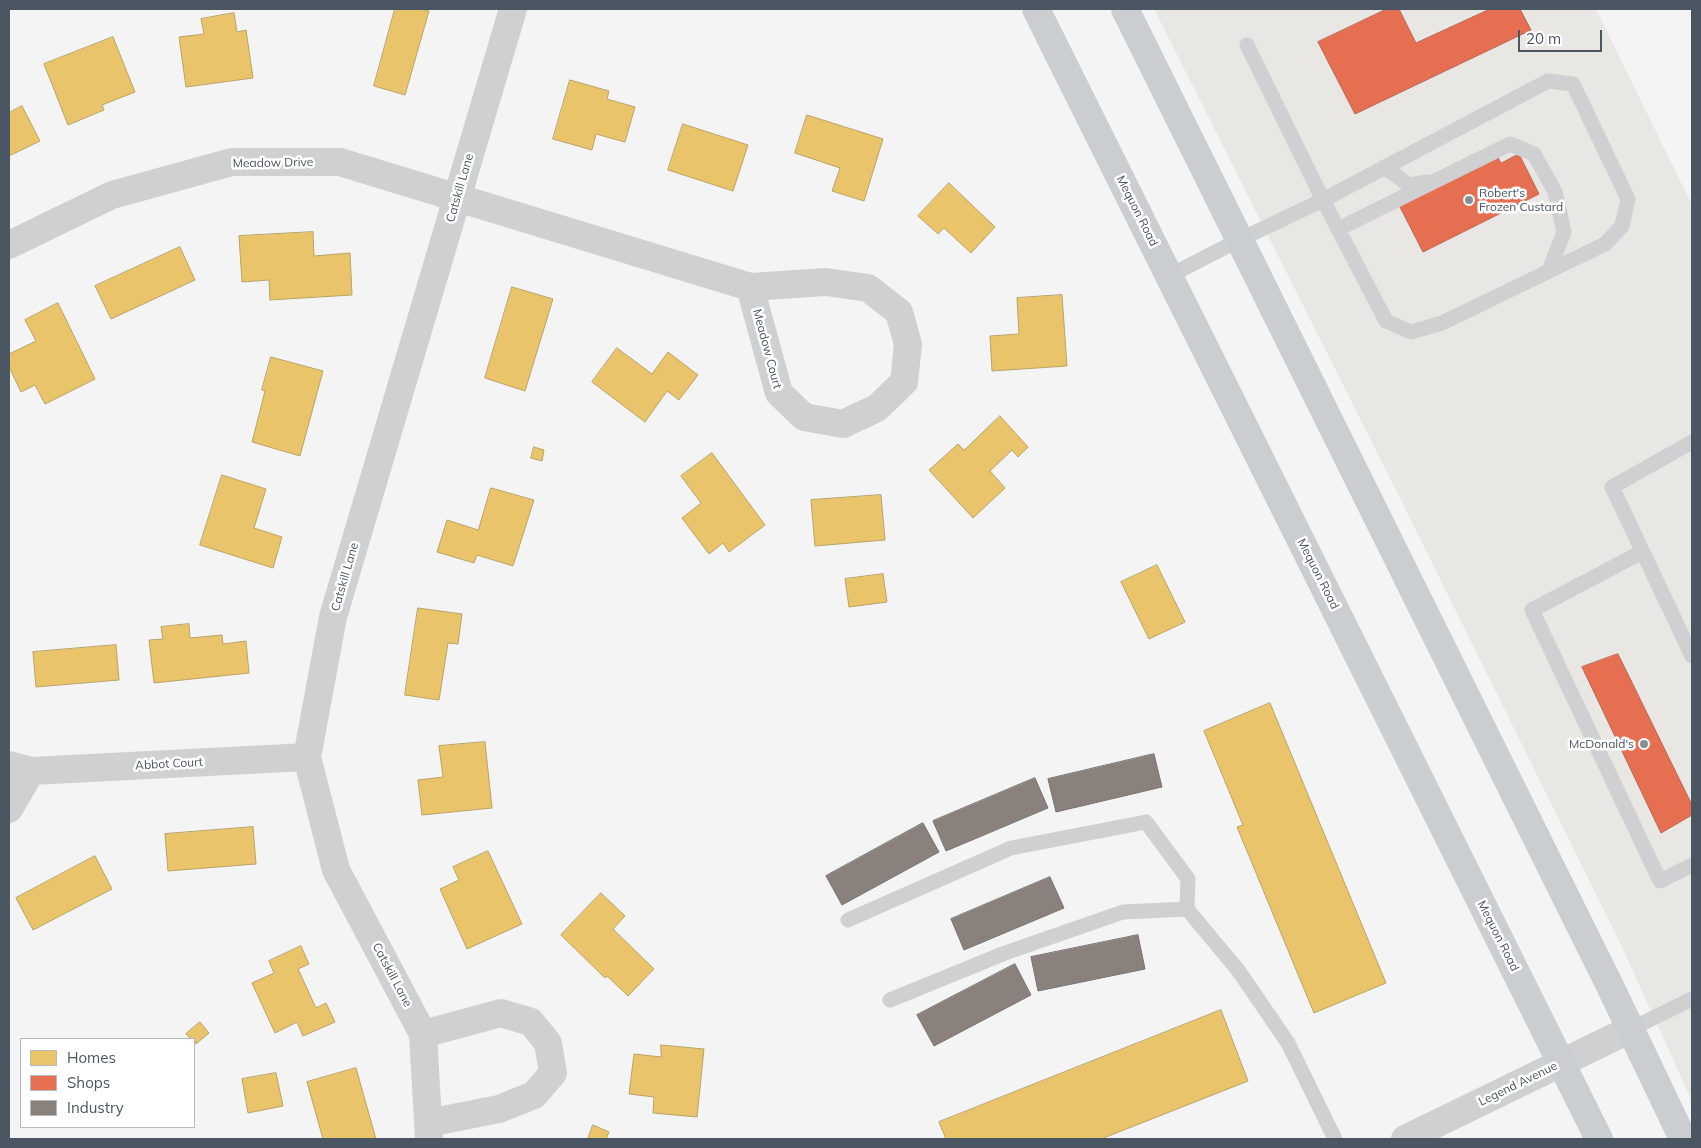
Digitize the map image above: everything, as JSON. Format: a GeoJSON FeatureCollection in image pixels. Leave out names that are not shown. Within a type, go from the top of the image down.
{"type":"FeatureCollection","features":[{"type":"Feature","properties":{"kind":"main road","name":"Mequon Road"},"geometry":{"type":"LineString","coordinates":[[1036,9],[1599,1139]]}},
{"type":"Feature","properties":{"kind":"main road"},"geometry":{"type":"LineString","coordinates":[[1124,9],[1630,1029],[1682,1139]]}},
{"type":"Feature","properties":{"kind":"street","name":"Catskill Lane"},"geometry":{"type":"LineString","coordinates":[[428,1131],[423,1034],[336,870],[307,757],[333,617],[513,9]]}},
{"type":"Feature","properties":{"kind":"street","name":"Meadow Drive"},"geometry":{"type":"LineString","coordinates":[[9,245],[112,195],[232,162],[340,162],[457,198]]}},
{"type":"Feature","properties":{"kind":"street","name":"Meadow Court"},"geometry":{"type":"LineString","coordinates":[[457,198],[750,287],[826,282],[868,288],[899,312],[908,344],[904,382],[877,408],[843,424],[804,417],[780,393],[750,287]]}},
{"type":"Feature","properties":{"kind":"street","name":"Abbot Court"},"geometry":{"type":"LineString","coordinates":[[9,809],[20,768],[307,757]]}},
{"type":"Feature","properties":{"kind":"street"},"geometry":{"type":"LineString","coordinates":[[423,1034],[501,1013],[531,1022],[548,1043],[553,1073],[534,1095],[499,1109],[428,1131]]}},
{"type":"Feature","properties":{"kind":"street","name":"Legend Avenue"},"geometry":{"type":"LineString","coordinates":[[1404,1139],[1630,1029]]}},
{"type":"Feature","properties":{"kind":"lane"},"geometry":{"type":"LineString","coordinates":[[1169,276],[1238,240],[1323,200],[1548,81],[1573,84],[1628,199],[1622,226],[1605,244],[1442,323],[1411,332],[1386,321],[1323,200],[1247,45]]}},
{"type":"Feature","properties":{"kind":"lane"},"geometry":{"type":"LineString","coordinates":[[1338,229],[1510,144],[1534,154],[1555,192],[1564,232],[1549,271]]}},
{"type":"Feature","properties":{"kind":"lane"},"geometry":{"type":"LineString","coordinates":[[1384,167],[1409,185],[1437,180]]}},
{"type":"Feature","properties":{"kind":"lane"},"geometry":{"type":"LineString","coordinates":[[1692,442],[1612,487],[1692,656]]}},
{"type":"Feature","properties":{"kind":"lane"},"geometry":{"type":"LineString","coordinates":[[1642,552],[1532,610],[1660,881],[1692,865]]}},
{"type":"Feature","properties":{"kind":"lane"},"geometry":{"type":"LineString","coordinates":[[848,920],[1011,848],[1146,822],[1188,879],[1188,909],[1238,970],[1288,1043],[1336,1139]]}},
{"type":"Feature","properties":{"kind":"lane"},"geometry":{"type":"LineString","coordinates":[[890,1000],[1005,953],[1123,912],[1188,909]]}},
{"type":"Feature","properties":{"kind":"lane"},"geometry":{"type":"LineString","coordinates":[[1630,1029],[1692,998]]}},
{"type":"Feature","properties":{"kind":"shaded area"},"geometry":{"type":"Polygon","coordinates":[[[1154,9],[1596,9],[1692,205],[1692,1101],[1621,945],[1400,498],[1154,9]]]}},
{"type":"Feature","properties":{"kind":"building: Homes"},"geometry":{"type":"Polygon","coordinates":[[[395,9],[429,11],[405,95],[374,86],[395,9]]]}},
{"type":"Feature","properties":{"kind":"building: Homes"},"geometry":{"type":"Polygon","coordinates":[[[234,13],[237,32],[246,30],[253,78],[186,87],[179,37],[204,34],[201,19],[234,13]]]}},
{"type":"Feature","properties":{"kind":"building: Homes"},"geometry":{"type":"Polygon","coordinates":[[[113,37],[135,92],[102,105],[104,110],[68,125],[44,64],[113,37]]]}},
{"type":"Feature","properties":{"kind":"building: Homes"},"geometry":{"type":"Polygon","coordinates":[[[570,80],[609,91],[607,99],[635,107],[625,142],[596,134],[592,150],[553,139],[570,80]]]}},
{"type":"Feature","properties":{"kind":"building: Homes"},"geometry":{"type":"Polygon","coordinates":[[[22,106],[40,141],[9,156],[9,113],[22,106]]]}},
{"type":"Feature","properties":{"kind":"building: Homes"},"geometry":{"type":"Polygon","coordinates":[[[807,115],[883,139],[864,201],[832,191],[840,168],[795,153],[807,115]]]}},
{"type":"Feature","properties":{"kind":"building: Homes"},"geometry":{"type":"Polygon","coordinates":[[[683,124],[748,145],[733,191],[668,170],[683,124]]]}},
{"type":"Feature","properties":{"kind":"building: Homes"},"geometry":{"type":"Polygon","coordinates":[[[949,183],[995,227],[971,253],[944,228],[938,234],[918,216],[949,183]]]}},
{"type":"Feature","properties":{"kind":"building: Homes"},"geometry":{"type":"Polygon","coordinates":[[[313,232],[314,256],[350,253],[352,295],[270,300],[269,280],[242,282],[239,236],[313,232]]]}},
{"type":"Feature","properties":{"kind":"building: Homes"},"geometry":{"type":"Polygon","coordinates":[[[180,247],[195,280],[111,319],[95,286],[180,247]]]}},
{"type":"Feature","properties":{"kind":"building: Homes"},"geometry":{"type":"Polygon","coordinates":[[[512,287],[553,299],[525,391],[485,378],[512,287]]]}},
{"type":"Feature","properties":{"kind":"building: Homes"},"geometry":{"type":"Polygon","coordinates":[[[1062,295],[1067,366],[992,371],[990,336],[1019,334],[1017,298],[1062,295]]]}},
{"type":"Feature","properties":{"kind":"building: Homes"},"geometry":{"type":"Polygon","coordinates":[[[58,303],[95,379],[45,404],[35,385],[21,392],[9,367],[9,354],[36,341],[25,320],[58,303]]]}},
{"type":"Feature","properties":{"kind":"building: Homes"},"geometry":{"type":"Polygon","coordinates":[[[617,348],[652,374],[668,352],[698,375],[679,400],[667,391],[645,422],[592,382],[617,348]]]}},
{"type":"Feature","properties":{"kind":"building: Homes"},"geometry":{"type":"Polygon","coordinates":[[[271,357],[323,371],[300,456],[252,442],[265,391],[262,390],[271,357]]]}},
{"type":"Feature","properties":{"kind":"building: Homes"},"geometry":{"type":"Polygon","coordinates":[[[1000,416],[1028,447],[1018,457],[1012,450],[990,471],[1005,488],[973,518],[929,470],[958,444],[964,450],[1000,416]]]}},
{"type":"Feature","properties":{"kind":"building: Homes"},"geometry":{"type":"Polygon","coordinates":[[[534,447],[544,450],[542,461],[531,458],[534,447]]]}},
{"type":"Feature","properties":{"kind":"building: Homes"},"geometry":{"type":"Polygon","coordinates":[[[712,453],[765,525],[729,552],[723,543],[709,554],[682,518],[701,503],[681,476],[712,453]]]}},
{"type":"Feature","properties":{"kind":"building: Homes"},"geometry":{"type":"Polygon","coordinates":[[[222,475],[266,489],[254,528],[282,537],[273,568],[200,545],[222,475]]]}},
{"type":"Feature","properties":{"kind":"building: Homes"},"geometry":{"type":"Polygon","coordinates":[[[491,488],[534,500],[513,566],[477,555],[474,563],[437,552],[447,520],[478,530],[491,488]]]}},
{"type":"Feature","properties":{"kind":"building: Homes"},"geometry":{"type":"Polygon","coordinates":[[[881,495],[885,540],[815,546],[811,500],[881,495]]]}},
{"type":"Feature","properties":{"kind":"building: Homes"},"geometry":{"type":"Polygon","coordinates":[[[1157,565],[1185,622],[1149,639],[1121,582],[1157,565]]]}},
{"type":"Feature","properties":{"kind":"building: Homes"},"geometry":{"type":"Polygon","coordinates":[[[883,574],[887,602],[849,607],[845,579],[883,574]]]}},
{"type":"Feature","properties":{"kind":"building: Homes"},"geometry":{"type":"Polygon","coordinates":[[[418,608],[462,614],[458,644],[448,643],[439,700],[405,695],[418,608]]]}},
{"type":"Feature","properties":{"kind":"building: Homes"},"geometry":{"type":"Polygon","coordinates":[[[189,624],[190,638],[222,635],[223,644],[246,641],[249,673],[154,683],[149,640],[163,639],[161,627],[189,624]]]}},
{"type":"Feature","properties":{"kind":"building: Homes"},"geometry":{"type":"Polygon","coordinates":[[[116,645],[119,680],[36,687],[33,652],[116,645]]]}},
{"type":"Feature","properties":{"kind":"building: Homes"},"geometry":{"type":"Polygon","coordinates":[[[1270,703],[1386,983],[1314,1013],[1237,827],[1243,825],[1204,731],[1270,703]]]}},
{"type":"Feature","properties":{"kind":"building: Homes"},"geometry":{"type":"Polygon","coordinates":[[[485,742],[492,808],[422,815],[418,780],[443,777],[439,746],[485,742]]]}},
{"type":"Feature","properties":{"kind":"building: Homes"},"geometry":{"type":"Polygon","coordinates":[[[253,827],[256,864],[168,871],[165,834],[253,827]]]}},
{"type":"Feature","properties":{"kind":"building: Homes"},"geometry":{"type":"Polygon","coordinates":[[[488,851],[522,924],[467,949],[440,889],[459,880],[453,867],[488,851]]]}},
{"type":"Feature","properties":{"kind":"building: Homes"},"geometry":{"type":"Polygon","coordinates":[[[95,856],[112,889],[33,930],[16,898],[95,856]]]}},
{"type":"Feature","properties":{"kind":"building: Homes"},"geometry":{"type":"Polygon","coordinates":[[[601,893],[625,916],[613,929],[654,969],[628,996],[607,976],[605,978],[561,935],[601,893]]]}},
{"type":"Feature","properties":{"kind":"building: Homes"},"geometry":{"type":"Polygon","coordinates":[[[301,946],[309,964],[298,969],[316,1008],[326,1003],[335,1022],[303,1036],[297,1022],[275,1033],[252,983],[274,973],[269,961],[301,946]]]}},
{"type":"Feature","properties":{"kind":"building: Homes"},"geometry":{"type":"Polygon","coordinates":[[[1221,1010],[1248,1081],[1101,1139],[946,1139],[939,1122],[1221,1010]]]}},
{"type":"Feature","properties":{"kind":"building: Homes"},"geometry":{"type":"Polygon","coordinates":[[[200,1022],[209,1033],[196,1044],[195,1038],[190,1038],[186,1034],[200,1022]]]}},
{"type":"Feature","properties":{"kind":"building: Homes"},"geometry":{"type":"Polygon","coordinates":[[[661,1045],[704,1049],[697,1117],[653,1113],[654,1097],[629,1094],[634,1054],[661,1057],[661,1045]]]}},
{"type":"Feature","properties":{"kind":"building: Homes"},"geometry":{"type":"Polygon","coordinates":[[[356,1068],[376,1139],[323,1139],[307,1082],[356,1068]]]}},
{"type":"Feature","properties":{"kind":"building: Homes"},"geometry":{"type":"Polygon","coordinates":[[[276,1073],[283,1106],[248,1113],[242,1079],[276,1073]]]}},
{"type":"Feature","properties":{"kind":"building: Homes"},"geometry":{"type":"Polygon","coordinates":[[[593,1125],[609,1132],[606,1139],[588,1139],[593,1125]]]}},
{"type":"Feature","properties":{"kind":"building: Shops"},"geometry":{"type":"Polygon","coordinates":[[[1387,9],[1399,9],[1416,43],[1490,9],[1520,9],[1531,30],[1355,114],[1318,42],[1387,9]]]}},
{"type":"Feature","properties":{"kind":"building: Shops","name":"Robert's Frozen Custard"},"geometry":{"type":"Polygon","coordinates":[[[1519,154],[1539,194],[1423,252],[1399,205],[1497,156],[1501,163],[1519,154]]]}},
{"type":"Feature","properties":{"kind":"building: Shops"},"geometry":{"type":"Polygon","coordinates":[[[1618,654],[1692,805],[1692,815],[1661,833],[1582,667],[1618,654]]]}},
{"type":"Feature","properties":{"kind":"building: Industry"},"geometry":{"type":"Polygon","coordinates":[[[1154,754],[1162,787],[1056,812],[1048,779],[1154,754]]]}},
{"type":"Feature","properties":{"kind":"building: Industry"},"geometry":{"type":"Polygon","coordinates":[[[1035,778],[1048,808],[946,851],[933,821],[1035,778]]]}},
{"type":"Feature","properties":{"kind":"building: Industry"},"geometry":{"type":"Polygon","coordinates":[[[923,823],[939,852],[842,905],[826,876],[923,823]]]}},
{"type":"Feature","properties":{"kind":"building: Industry"},"geometry":{"type":"Polygon","coordinates":[[[1050,877],[1064,908],[964,950],[951,919],[1050,877]]]}},
{"type":"Feature","properties":{"kind":"building: Industry"},"geometry":{"type":"Polygon","coordinates":[[[1138,935],[1145,969],[1038,991],[1031,957],[1138,935]]]}},
{"type":"Feature","properties":{"kind":"building: Industry"},"geometry":{"type":"Polygon","coordinates":[[[1015,964],[1031,995],[934,1046],[917,1015],[1015,964]]]}},
{"type":"Feature","properties":{"kind":"place","name":"Robert's Frozen Custard"},"geometry":{"type":"Point","coordinates":[1469,200]}},
{"type":"Feature","properties":{"kind":"place","name":"McDonald's"},"geometry":{"type":"Point","coordinates":[1644,744]}}]}
